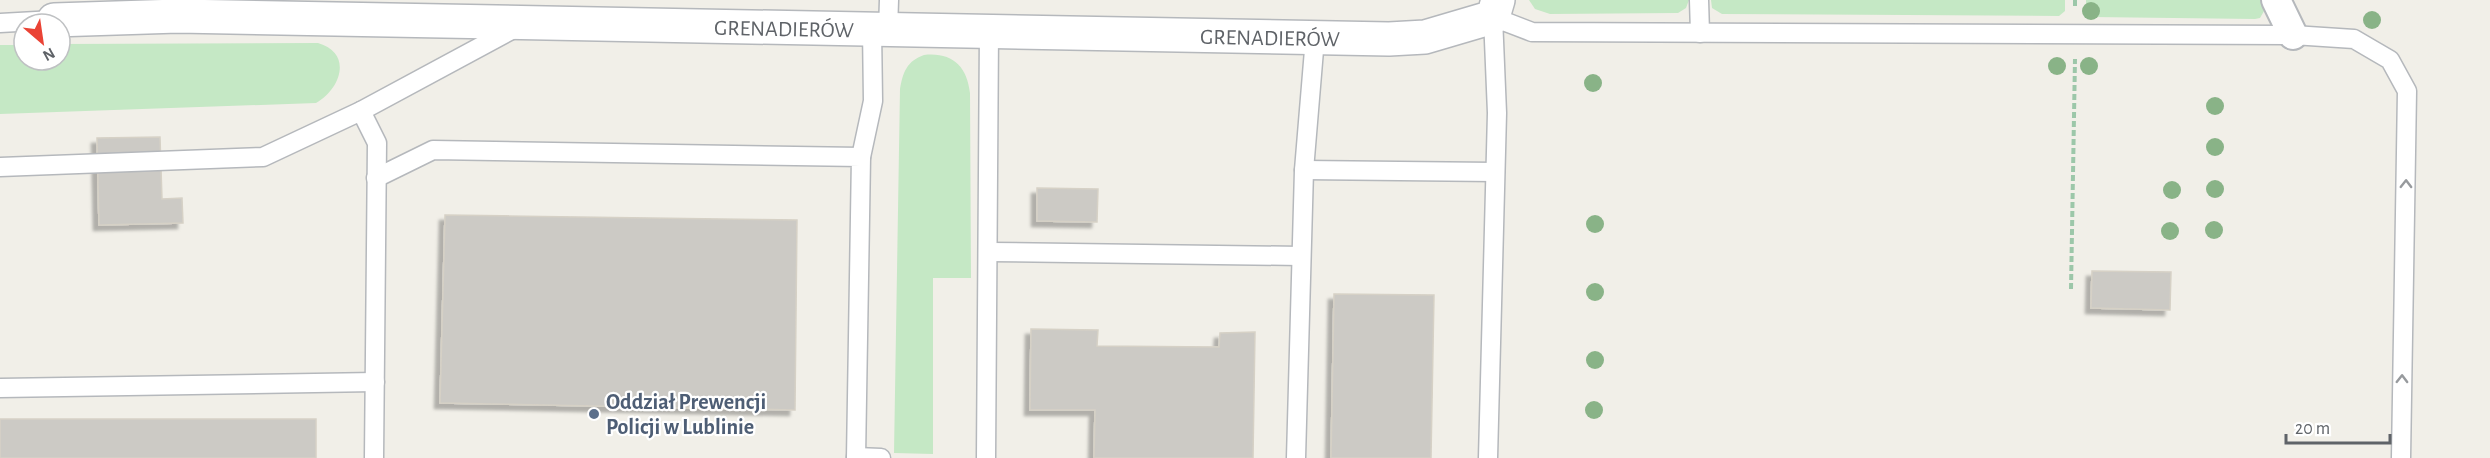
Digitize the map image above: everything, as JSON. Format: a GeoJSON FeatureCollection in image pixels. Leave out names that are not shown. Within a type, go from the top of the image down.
{"type":"FeatureCollection","features":[{"type":"Feature","properties":{"kind":"street"},"geometry":{"type":"LineString","coordinates":[[2276,0],[2293,35]]}},
{"type":"Feature","properties":{"kind":"street","name":"GRENADIERÓW"},"geometry":{"type":"LineString","coordinates":[[72,18],[179,8],[524,23],[883,20],[989,31],[1315,38],[1425,37],[1495,8]]}},
{"type":"Feature","properties":{"kind":"lane"},"geometry":{"type":"LineString","coordinates":[[1699,0],[1700,33]]}},
{"type":"Feature","properties":{"kind":"lane"},"geometry":{"type":"LineString","coordinates":[[1495,8],[1532,32],[2293,35],[2354,39],[2390,60],[2408,91],[2401,458]]}},
{"type":"Feature","properties":{"kind":"lane"},"geometry":{"type":"LineString","coordinates":[[1488,458],[1497,113],[1495,8]]}},
{"type":"Feature","properties":{"kind":"lane"},"geometry":{"type":"LineString","coordinates":[[881,458],[856,458],[861,157],[873,101],[883,20]]}},
{"type":"Feature","properties":{"kind":"lane"},"geometry":{"type":"LineString","coordinates":[[0,167],[262,157],[361,111],[524,23]]}},
{"type":"Feature","properties":{"kind":"lane"},"geometry":{"type":"LineString","coordinates":[[986,458],[989,31]]}},
{"type":"Feature","properties":{"kind":"lane"},"geometry":{"type":"LineString","coordinates":[[1296,458],[1304,170],[1315,38]]}},
{"type":"Feature","properties":{"kind":"lane"},"geometry":{"type":"LineString","coordinates":[[361,111],[377,143],[374,458]]}},
{"type":"Feature","properties":{"kind":"lane"},"geometry":{"type":"LineString","coordinates":[[376,178],[432,150],[861,157]]}},
{"type":"Feature","properties":{"kind":"lane"},"geometry":{"type":"LineString","coordinates":[[1304,170],[1495,171]]}},
{"type":"Feature","properties":{"kind":"lane"},"geometry":{"type":"LineString","coordinates":[[989,252],[1301,256]]}},
{"type":"Feature","properties":{"kind":"lane"},"geometry":{"type":"LineString","coordinates":[[0,388],[375,382]]}},
{"type":"Feature","properties":{"kind":"path"},"geometry":{"type":"LineString","coordinates":[[2071,289],[2075,0]]}},
{"type":"Feature","properties":{"kind":"green space"},"geometry":{"type":"Polygon","coordinates":[[[1529,0],[1689,0],[1686,8],[1678,13],[1550,14],[1535,9],[1529,0]]]}},
{"type":"Feature","properties":{"kind":"green space"},"geometry":{"type":"Polygon","coordinates":[[[1711,0],[2065,0],[2065,11],[2059,16],[1722,14],[1712,8],[1711,0]]]}},
{"type":"Feature","properties":{"kind":"green space"},"geometry":{"type":"Polygon","coordinates":[[[2086,0],[2261,0],[2264,11],[2260,18],[2255,19],[2092,17],[2086,10],[2086,0]]]}},
{"type":"Feature","properties":{"kind":"green space"},"geometry":{"type":"Polygon","coordinates":[[[318,43],[329,48],[336,55],[340,72],[332,89],[316,103],[0,114],[0,45],[12,45],[12,72],[72,72],[72,44],[318,43]]]}},
{"type":"Feature","properties":{"kind":"green space"},"geometry":{"type":"Polygon","coordinates":[[[924,55],[943,56],[950,59],[962,68],[968,83],[970,93],[971,278],[933,278],[933,454],[894,453],[900,89],[907,68],[914,60],[924,55]]]}},
{"type":"Feature","properties":{"kind":"building"},"geometry":{"type":"Polygon","coordinates":[[[160,137],[162,199],[182,198],[183,223],[99,225],[97,138],[160,137]]]}},
{"type":"Feature","properties":{"kind":"building"},"geometry":{"type":"Polygon","coordinates":[[[1037,188],[1098,189],[1097,222],[1037,221],[1037,188]]]}},
{"type":"Feature","properties":{"kind":"building"},"geometry":{"type":"Polygon","coordinates":[[[445,215],[797,220],[795,410],[440,403],[445,215]]]}},
{"type":"Feature","properties":{"kind":"building"},"geometry":{"type":"Polygon","coordinates":[[[2092,271],[2171,272],[2170,310],[2091,308],[2092,271]]]}},
{"type":"Feature","properties":{"kind":"building"},"geometry":{"type":"Polygon","coordinates":[[[1334,294],[1434,295],[1431,458],[1331,458],[1334,294]]]}},
{"type":"Feature","properties":{"kind":"building"},"geometry":{"type":"Polygon","coordinates":[[[1031,329],[1098,330],[1097,346],[1219,347],[1220,333],[1255,332],[1253,458],[1094,458],[1095,410],[1030,410],[1031,329]]]}},
{"type":"Feature","properties":{"kind":"building"},"geometry":{"type":"Polygon","coordinates":[[[0,419],[316,419],[316,458],[0,458],[0,419]]]}},
{"type":"Feature","properties":{"kind":"place","name":"Oddział Prewencji Policji w Lublinie"},"geometry":{"type":"Point","coordinates":[594,414]}}]}
